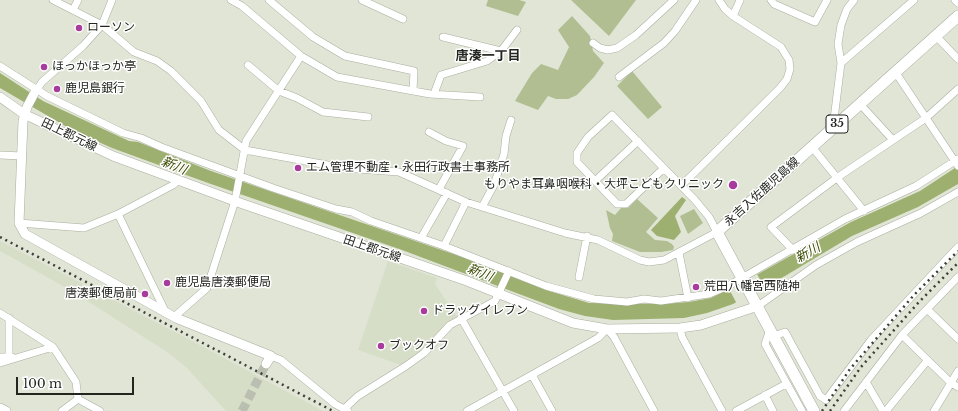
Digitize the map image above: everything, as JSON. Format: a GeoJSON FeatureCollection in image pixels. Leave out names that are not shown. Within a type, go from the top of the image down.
{"type":"FeatureCollection","features":[{"type":"Feature","properties":{"kind":"main road","name":"永吉入佐鹿児島線"},"geometry":{"type":"LineString","coordinates":[[814,411],[717,232],[958,16]]}},
{"type":"Feature","properties":{"kind":"street"},"geometry":{"type":"LineString","coordinates":[[53,0],[102,25],[134,52],[157,61],[172,71],[201,101],[219,130],[245,150],[344,168],[399,172],[466,202],[565,233],[587,236],[609,244],[630,256],[649,262],[664,260],[717,232],[709,216],[664,168],[612,115],[596,128],[577,153],[577,162],[617,204],[626,204],[664,168]]}},
{"type":"Feature","properties":{"kind":"street"},"geometry":{"type":"LineString","coordinates":[[73,10],[78,0]]}},
{"type":"Feature","properties":{"kind":"street"},"geometry":{"type":"LineString","coordinates":[[112,0],[102,25],[83,46],[36,91],[26,111],[19,223],[25,234],[170,315],[268,360],[286,364],[346,410],[366,390],[406,366],[424,353],[446,330],[461,318],[495,301],[500,294],[509,271]]}},
{"type":"Feature","properties":{"kind":"street"},"geometry":{"type":"LineString","coordinates":[[231,0],[244,3],[301,56],[337,77],[434,94],[480,97]]}},
{"type":"Feature","properties":{"kind":"street"},"geometry":{"type":"LineString","coordinates":[[268,0],[313,37],[345,56],[414,71],[413,90]]}},
{"type":"Feature","properties":{"kind":"street"},"geometry":{"type":"LineString","coordinates":[[362,0],[403,19]]}},
{"type":"Feature","properties":{"kind":"street"},"geometry":{"type":"LineString","coordinates":[[593,43],[600,48],[608,50],[617,48],[636,35],[674,0]]}},
{"type":"Feature","properties":{"kind":"street"},"geometry":{"type":"LineString","coordinates":[[619,77],[664,43],[675,31],[696,0]]}},
{"type":"Feature","properties":{"kind":"street"},"geometry":{"type":"LineString","coordinates":[[681,186],[780,88],[787,79],[790,69],[789,60],[782,47],[733,16],[725,10],[719,0]]}},
{"type":"Feature","properties":{"kind":"street"},"geometry":{"type":"LineString","coordinates":[[733,16],[740,0]]}},
{"type":"Feature","properties":{"kind":"street"},"geometry":{"type":"LineString","coordinates":[[771,0],[774,4],[815,22],[827,0]]}},
{"type":"Feature","properties":{"kind":"street"},"geometry":{"type":"LineString","coordinates":[[833,127],[841,62],[838,44],[841,25],[847,8],[854,0]]}},
{"type":"Feature","properties":{"kind":"street"},"geometry":{"type":"LineString","coordinates":[[841,62],[914,0]]}},
{"type":"Feature","properties":{"kind":"street"},"geometry":{"type":"LineString","coordinates":[[955,0],[958,3]]}},
{"type":"Feature","properties":{"kind":"street"},"geometry":{"type":"LineString","coordinates":[[434,94],[441,75],[487,61],[501,51],[517,30]]}},
{"type":"Feature","properties":{"kind":"street"},"geometry":{"type":"LineString","coordinates":[[936,36],[958,59]]}},
{"type":"Feature","properties":{"kind":"street"},"geometry":{"type":"LineString","coordinates":[[443,37],[501,51]]}},
{"type":"Feature","properties":{"kind":"street"},"geometry":{"type":"LineString","coordinates":[[170,315],[206,288],[236,200],[246,141],[301,56]]}},
{"type":"Feature","properties":{"kind":"street"},"geometry":{"type":"LineString","coordinates":[[248,65],[279,91],[297,98],[323,112],[368,117]]}},
{"type":"Feature","properties":{"kind":"street"},"geometry":{"type":"LineString","coordinates":[[0,66],[36,91],[83,115],[123,133],[141,138],[161,148],[328,206],[352,212],[371,221],[444,246],[546,286],[594,299],[627,302],[688,298],[709,294],[728,286],[845,219],[916,186],[957,162],[896,72]]}},
{"type":"Feature","properties":{"kind":"street"},"geometry":{"type":"LineString","coordinates":[[793,250],[771,227],[838,177],[926,118],[958,89]]}},
{"type":"Feature","properties":{"kind":"street","name":"田上郡元線"},"geometry":{"type":"LineString","coordinates":[[0,97],[113,156],[178,181],[236,200],[500,294],[573,323],[607,329],[680,328],[701,325],[758,306]]}},
{"type":"Feature","properties":{"kind":"street"},"geometry":{"type":"LineString","coordinates":[[860,104],[893,140]]}},
{"type":"Feature","properties":{"kind":"street"},"geometry":{"type":"LineString","coordinates":[[482,207],[494,185],[504,154],[506,136],[512,120]]}},
{"type":"Feature","properties":{"kind":"street"},"geometry":{"type":"LineString","coordinates":[[429,132],[446,142],[463,146],[439,189]]}},
{"type":"Feature","properties":{"kind":"street"},"geometry":{"type":"LineString","coordinates":[[595,181],[638,142]]}},
{"type":"Feature","properties":{"kind":"street"},"geometry":{"type":"LineString","coordinates":[[812,147],[838,177],[864,211]]}},
{"type":"Feature","properties":{"kind":"street"},"geometry":{"type":"LineString","coordinates":[[0,155],[22,156]]}},
{"type":"Feature","properties":{"kind":"street"},"geometry":{"type":"LineString","coordinates":[[19,223],[84,228],[118,214],[178,181]]}},
{"type":"Feature","properties":{"kind":"street"},"geometry":{"type":"LineString","coordinates":[[758,306],[816,265],[857,242],[921,213],[958,192]]}},
{"type":"Feature","properties":{"kind":"street"},"geometry":{"type":"LineString","coordinates":[[422,238],[447,193]]}},
{"type":"Feature","properties":{"kind":"street"},"geometry":{"type":"LineString","coordinates":[[444,246],[466,202]]}},
{"type":"Feature","properties":{"kind":"street"},"geometry":{"type":"LineString","coordinates":[[118,214],[170,315]]}},
{"type":"Feature","properties":{"kind":"street"},"geometry":{"type":"LineString","coordinates":[[578,277],[587,236]]}},
{"type":"Feature","properties":{"kind":"street"},"geometry":{"type":"LineString","coordinates":[[802,411],[765,344],[772,332],[785,332],[820,396],[826,400],[871,340],[958,247]]}},
{"type":"Feature","properties":{"kind":"street"},"geometry":{"type":"LineString","coordinates":[[679,253],[688,298]]}},
{"type":"Feature","properties":{"kind":"street"},"geometry":{"type":"LineString","coordinates":[[844,411],[902,335],[958,277]]}},
{"type":"Feature","properties":{"kind":"street"},"geometry":{"type":"LineString","coordinates":[[928,308],[958,339]]}},
{"type":"Feature","properties":{"kind":"street"},"geometry":{"type":"LineString","coordinates":[[0,313],[54,348],[76,382],[78,399]]}},
{"type":"Feature","properties":{"kind":"street"},"geometry":{"type":"LineString","coordinates":[[9,318],[9,357]]}},
{"type":"Feature","properties":{"kind":"street"},"geometry":{"type":"LineString","coordinates":[[461,318],[514,411]]}},
{"type":"Feature","properties":{"kind":"street"},"geometry":{"type":"LineString","coordinates":[[680,328],[682,337],[722,411]]}},
{"type":"Feature","properties":{"kind":"street"},"geometry":{"type":"LineString","coordinates":[[467,411],[598,338],[607,329],[614,338],[654,411]]}},
{"type":"Feature","properties":{"kind":"street"},"geometry":{"type":"LineString","coordinates":[[902,335],[927,361],[951,383],[958,387]]}},
{"type":"Feature","properties":{"kind":"street"},"geometry":{"type":"LineString","coordinates":[[0,363],[54,348]]}},
{"type":"Feature","properties":{"kind":"street"},"geometry":{"type":"LineString","coordinates":[[0,357],[18,358]]}},
{"type":"Feature","properties":{"kind":"street"},"geometry":{"type":"LineString","coordinates":[[866,382],[884,411],[927,361]]}},
{"type":"Feature","properties":{"kind":"street"},"geometry":{"type":"LineString","coordinates":[[934,411],[958,371]]}},
{"type":"Feature","properties":{"kind":"street"},"geometry":{"type":"LineString","coordinates":[[532,375],[552,411]]}},
{"type":"Feature","properties":{"kind":"street"},"geometry":{"type":"LineString","coordinates":[[736,411],[786,384]]}},
{"type":"Feature","properties":{"kind":"street"},"geometry":{"type":"LineString","coordinates":[[765,395],[773,411]]}},
{"type":"Feature","properties":{"kind":"street"},"geometry":{"type":"LineString","coordinates":[[62,411],[78,399]]}},
{"type":"Feature","properties":{"kind":"street"},"geometry":{"type":"LineString","coordinates":[[78,399],[100,411]]}},
{"type":"Feature","properties":{"kind":"street"},"geometry":{"type":"LineString","coordinates":[[0,408],[6,411]]}},
{"type":"Feature","properties":{"kind":"shaded area"},"geometry":{"type":"Polygon","coordinates":[[[488,0],[519,0],[526,2],[518,16],[486,6],[488,0]]]}},
{"type":"Feature","properties":{"kind":"shaded area"},"geometry":{"type":"Polygon","coordinates":[[[571,0],[636,0],[609,36],[571,0]]]}},
{"type":"Feature","properties":{"kind":"shaded area"},"geometry":{"type":"Polygon","coordinates":[[[572,16],[590,36],[593,51],[604,63],[594,77],[577,95],[568,99],[556,99],[548,96],[538,110],[515,101],[532,73],[541,64],[558,70],[569,47],[558,30],[572,16]]]}},
{"type":"Feature","properties":{"kind":"shaded area"},"geometry":{"type":"Polygon","coordinates":[[[632,71],[662,107],[648,119],[617,86],[632,71]]]}},
{"type":"Feature","properties":{"kind":"shaded area"},"geometry":{"type":"Polygon","coordinates":[[[637,199],[658,218],[646,232],[655,240],[667,241],[672,244],[674,247],[673,250],[661,252],[640,252],[612,241],[613,234],[606,210],[615,215],[621,208],[628,208],[637,199]]]}},
{"type":"Feature","properties":{"kind":"shaded area"},"geometry":{"type":"Polygon","coordinates":[[[694,209],[703,223],[688,234],[680,216],[694,209]]]}},
{"type":"Feature","properties":{"kind":"shaded area"},"geometry":{"type":"Polygon","coordinates":[[[0,241],[323,411],[226,411],[186,367],[167,352],[72,291],[0,251],[0,241]]]}},
{"type":"Feature","properties":{"kind":"shaded area"},"geometry":{"type":"Polygon","coordinates":[[[388,261],[437,278],[435,284],[458,318],[446,326],[404,366],[358,350],[388,261]]]}},
{"type":"Feature","properties":{"kind":"water","name":"新川"},"geometry":{"type":"Polygon","coordinates":[[[0,73],[43,101],[129,141],[138,142],[211,171],[465,258],[546,290],[589,303],[663,304],[689,302],[711,298],[758,274],[851,222],[920,191],[958,166],[958,184],[918,207],[852,236],[785,276],[733,304],[707,313],[684,318],[613,320],[585,316],[559,309],[402,250],[112,148],[72,130],[0,88],[0,73]]]}},
{"type":"Feature","properties":{"kind":"water"},"geometry":{"type":"Polygon","coordinates":[[[682,197],[686,200],[675,216],[681,232],[674,240],[657,236],[651,230],[682,197]]]}},
{"type":"Feature","properties":{"kind":"pier"},"geometry":{"type":"Polygon","coordinates":[[[757,274],[765,289],[737,304],[729,289],[757,274]]]}},
{"type":"Feature","properties":{"kind":"tunnel"},"geometry":{"type":"LineString","coordinates":[[242,411],[266,364]]}},
{"type":"Feature","properties":{"kind":"railway"},"geometry":{"type":"LineString","coordinates":[[0,237],[333,411]]}},
{"type":"Feature","properties":{"kind":"railway"},"geometry":{"type":"LineString","coordinates":[[822,411],[850,369],[914,295],[958,251]]}},
{"type":"Feature","properties":{"kind":"railway"},"geometry":{"type":"LineString","coordinates":[[830,411],[861,367],[919,302],[958,263]]}},
{"type":"Feature","properties":{"kind":"place","name":"ローソン"},"geometry":{"type":"Point","coordinates":[79,28]}},
{"type":"Feature","properties":{"kind":"place","name":"ほっかほっか亭"},"geometry":{"type":"Point","coordinates":[44,67]}},
{"type":"Feature","properties":{"kind":"place","name":"鹿児島銀行"},"geometry":{"type":"Point","coordinates":[57,89]}},
{"type":"Feature","properties":{"kind":"place","name":"エム管理不動産・永田行政書士事務所"},"geometry":{"type":"Point","coordinates":[298,168]}},
{"type":"Feature","properties":{"kind":"place","name":"もりやま耳鼻咽喉科・大坪こどもクリニック"},"geometry":{"type":"Point","coordinates":[733,185]}},
{"type":"Feature","properties":{"kind":"place","name":"鹿児島唐湊郵便局"},"geometry":{"type":"Point","coordinates":[167,283]}},
{"type":"Feature","properties":{"kind":"place","name":"荒田八幡宮西随神"},"geometry":{"type":"Point","coordinates":[696,287]}},
{"type":"Feature","properties":{"kind":"place","name":"唐湊郵便局前"},"geometry":{"type":"Point","coordinates":[145,294]}},
{"type":"Feature","properties":{"kind":"place","name":"ドラッグイレブン"},"geometry":{"type":"Point","coordinates":[424,311]}},
{"type":"Feature","properties":{"kind":"place","name":"ブックオフ"},"geometry":{"type":"Point","coordinates":[381,346]}},
{"type":"Feature","properties":{"kind":"district","name":"唐湊一丁目"},"geometry":{"type":"Point","coordinates":[488,56]}}]}
